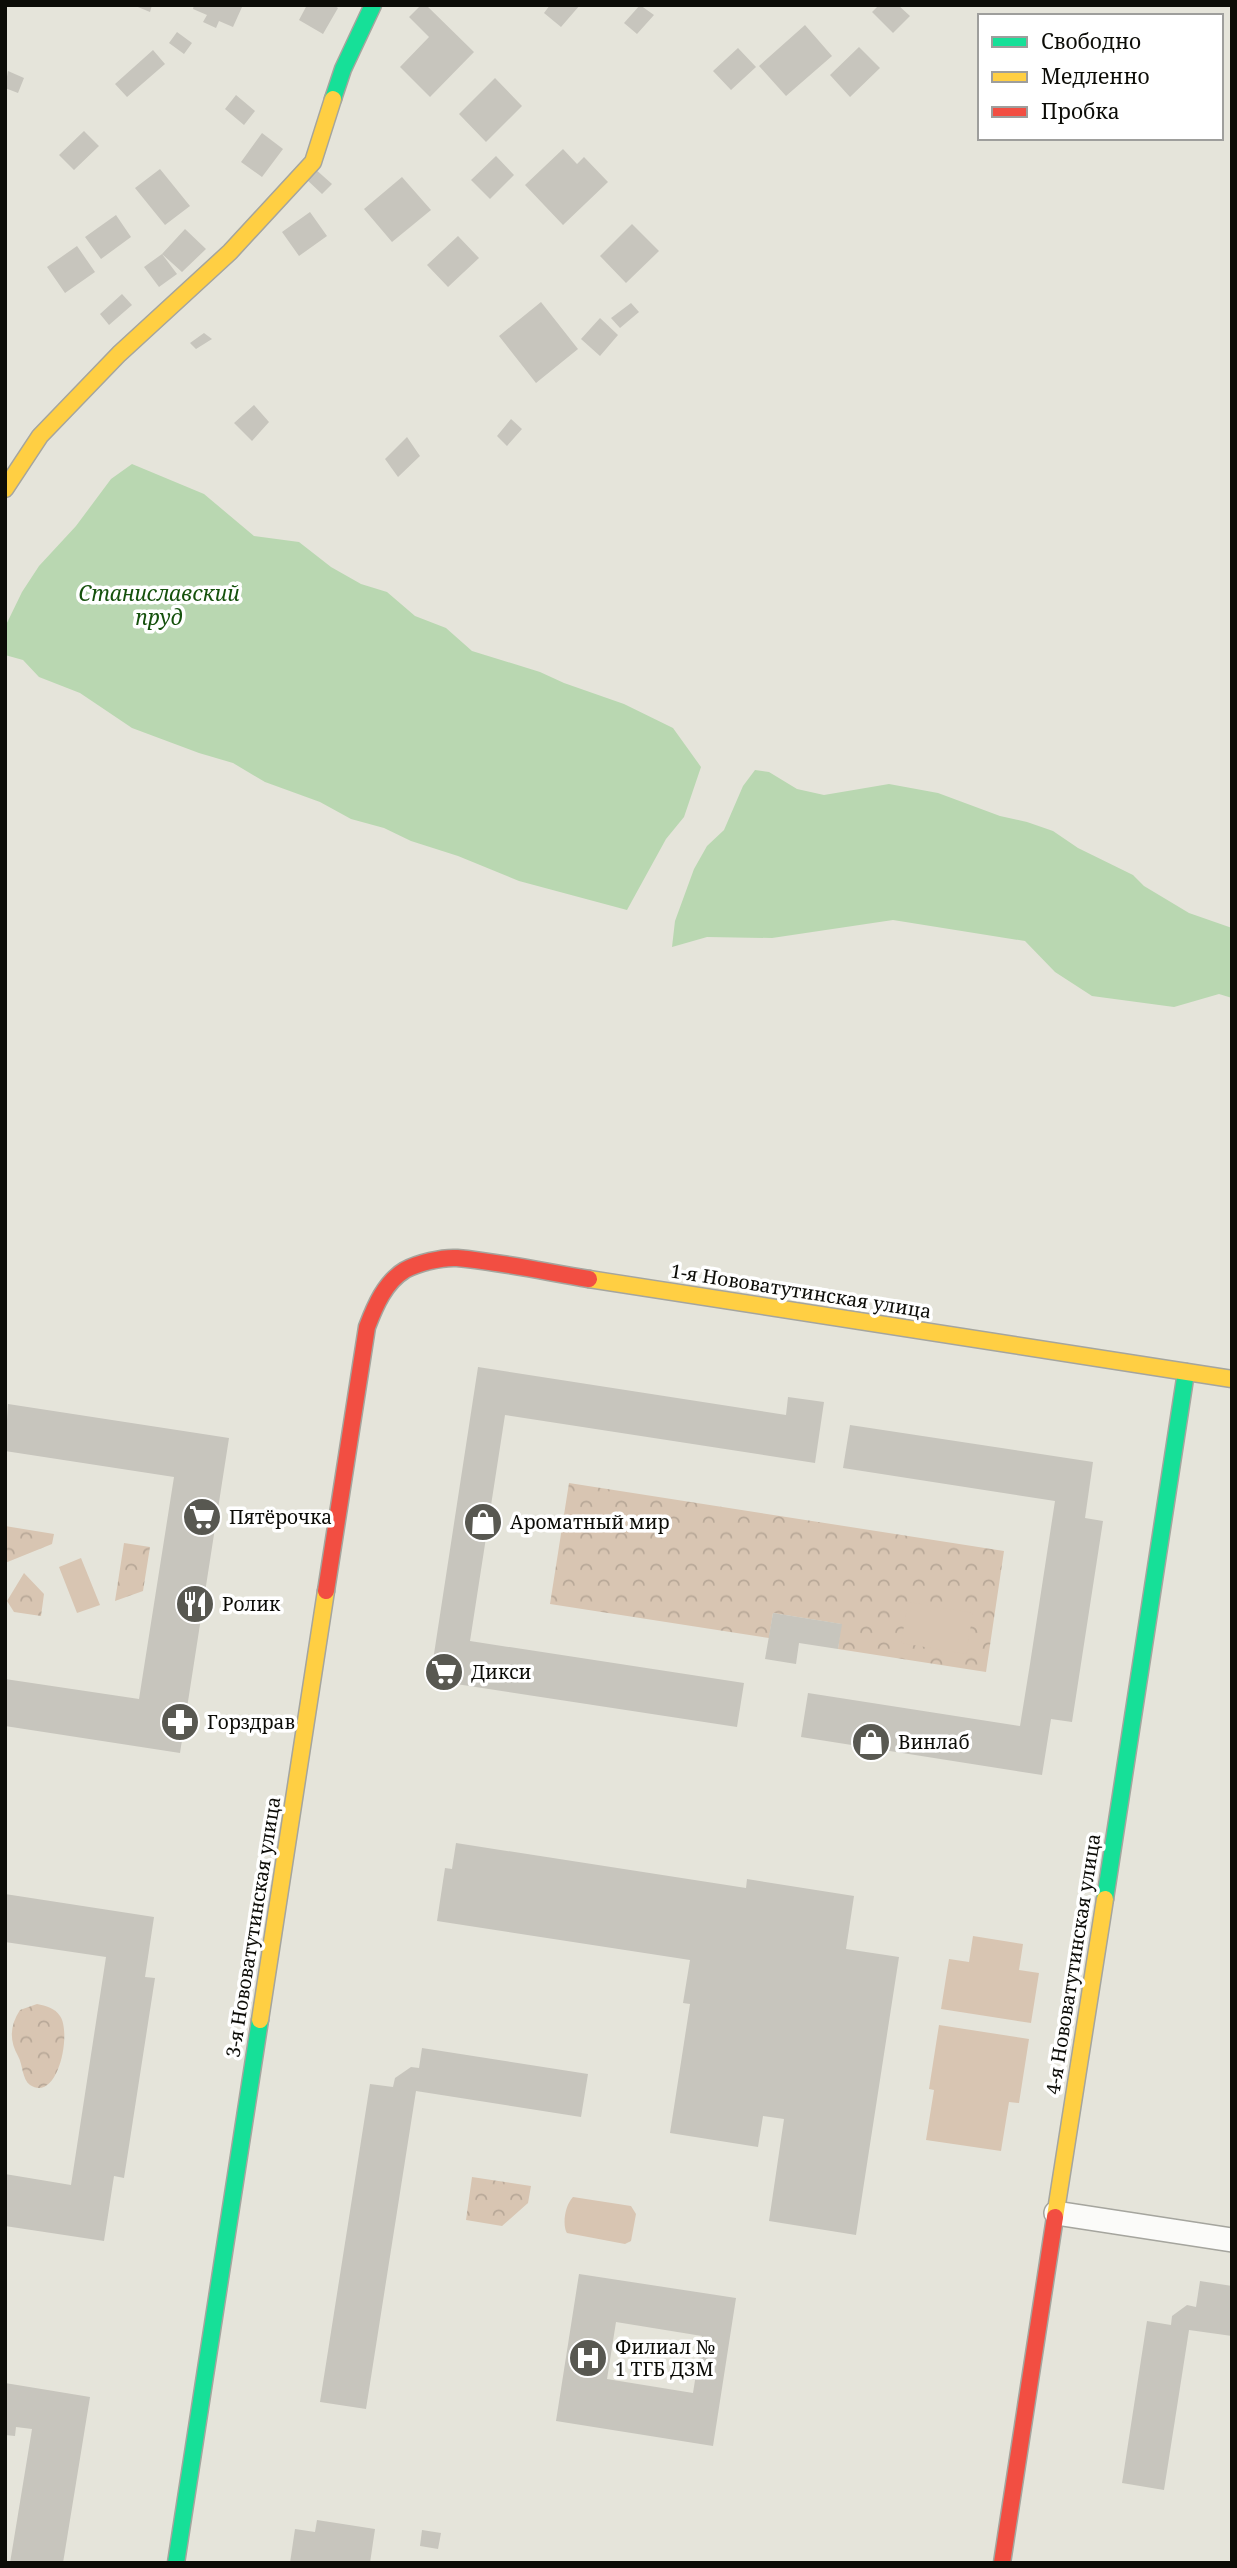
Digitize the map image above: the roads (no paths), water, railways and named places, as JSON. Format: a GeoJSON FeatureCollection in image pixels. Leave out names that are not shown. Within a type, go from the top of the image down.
{"type":"FeatureCollection","features":[{"type":"Feature","properties":{"kind":"street"},"geometry":{"type":"LineString","coordinates":[[5,489],[40,436],[119,354],[247,234],[313,162],[342,69],[373,5]]}},
{"type":"Feature","properties":{"kind":"street","name":"1-я Нововатутинская улица"},"geometry":{"type":"LineString","coordinates":[[377,1300],[396,1278],[413,1266],[454,1258],[1232,1379]]}},
{"type":"Feature","properties":{"kind":"street","name":"3-я Нововатутинская улица"},"geometry":{"type":"LineString","coordinates":[[176,2563],[367,1327],[377,1300]]}},
{"type":"Feature","properties":{"kind":"street","name":"4-я Нововатутинская улица"},"geometry":{"type":"LineString","coordinates":[[1002,2563],[1186,1372]]}},
{"type":"Feature","properties":{"kind":"street"},"geometry":{"type":"LineString","coordinates":[[1056,2213],[1232,2240]]}},
{"type":"Feature","properties":{"kind":"water","name":"Станиславский пруд"},"geometry":{"type":"Polygon","coordinates":[[[132,464],[204,494],[254,536],[299,542],[331,567],[361,584],[387,592],[415,616],[446,628],[472,651],[540,672],[624,704],[673,728],[701,767],[684,817],[666,839],[627,910],[519,881],[458,856],[411,841],[384,828],[351,819],[320,802],[265,782],[233,763],[132,728],[80,693],[39,677],[23,660],[5,655],[5,627],[22,592],[39,566],[76,526],[111,479],[132,464]]]}},
{"type":"Feature","properties":{"kind":"water"},"geometry":{"type":"Polygon","coordinates":[[[755,770],[769,772],[797,789],[824,795],[889,784],[938,793],[1000,816],[1053,831],[1078,848],[1133,875],[1144,886],[1189,913],[1232,928],[1232,998],[1219,994],[1174,1007],[1092,996],[1055,972],[1025,941],[893,920],[772,938],[707,937],[672,947],[675,921],[694,869],[707,846],[724,830],[743,786],[755,770]]]}},
{"type":"Feature","properties":{"kind":"place","name":"Пятёрочка"},"geometry":{"type":"Point","coordinates":[202,1517]}},
{"type":"Feature","properties":{"kind":"place","name":"Ароматный мир"},"geometry":{"type":"Point","coordinates":[483,1522]}},
{"type":"Feature","properties":{"kind":"place","name":"Ролик"},"geometry":{"type":"Point","coordinates":[195,1604]}},
{"type":"Feature","properties":{"kind":"place","name":"Дикси"},"geometry":{"type":"Point","coordinates":[444,1672]}},
{"type":"Feature","properties":{"kind":"place","name":"Горздрав"},"geometry":{"type":"Point","coordinates":[180,1722]}},
{"type":"Feature","properties":{"kind":"place","name":"Винлаб"},"geometry":{"type":"Point","coordinates":[871,1742]}},
{"type":"Feature","properties":{"kind":"place","name":"Филиал № 1 ТГБ ДЗМ"},"geometry":{"type":"Point","coordinates":[588,2358]}}]}
